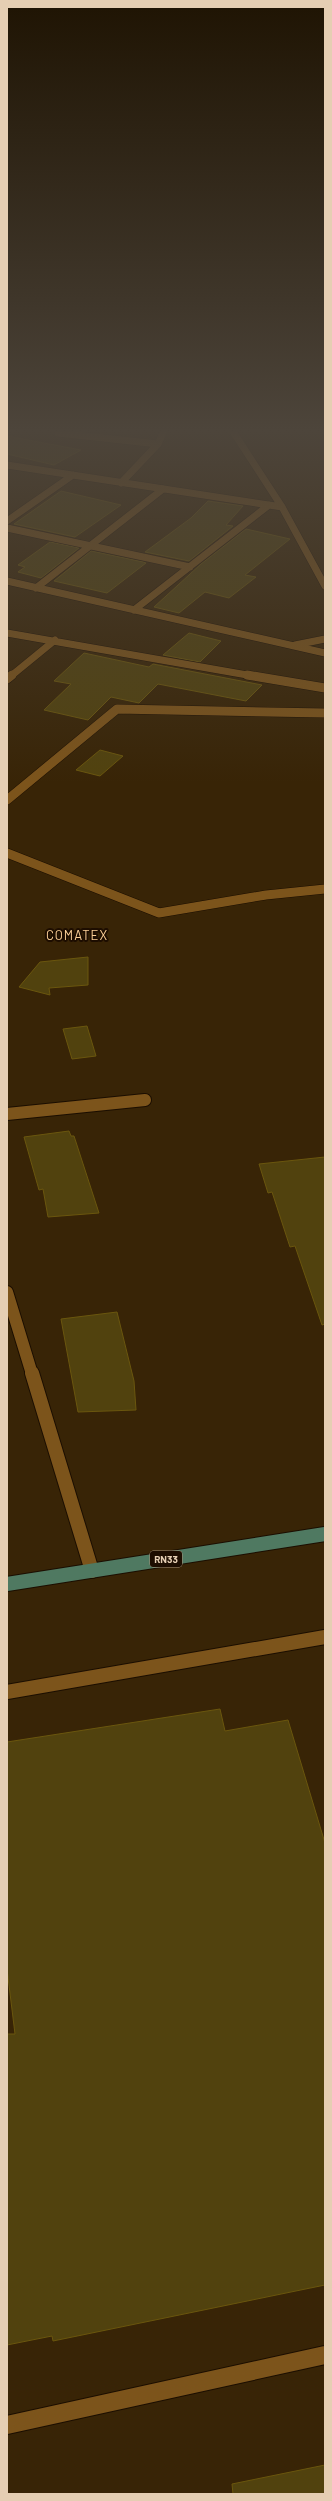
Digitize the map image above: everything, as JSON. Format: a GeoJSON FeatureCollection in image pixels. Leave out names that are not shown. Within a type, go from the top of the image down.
{"type":"FeatureCollection","features":[{"type":"Feature","properties":{"kind":"main road","name":"RN33"},"geometry":{"type":"LineString","coordinates":[[7,1584],[325,1534]]}},
{"type":"Feature","properties":{"kind":"street"},"geometry":{"type":"LineString","coordinates":[[36,588],[85,550]]}},
{"type":"Feature","properties":{"kind":"street"},"geometry":{"type":"LineString","coordinates":[[108,550],[190,567]]}},
{"type":"Feature","properties":{"kind":"street"},"geometry":{"type":"LineString","coordinates":[[134,610],[212,550]]}},
{"type":"Feature","properties":{"kind":"street"},"geometry":{"type":"LineString","coordinates":[[305,550],[325,586]]}},
{"type":"Feature","properties":{"kind":"street"},"geometry":{"type":"LineString","coordinates":[[7,581],[325,653]]}},
{"type":"Feature","properties":{"kind":"street"},"geometry":{"type":"LineString","coordinates":[[7,634],[55,640],[325,688]]}},
{"type":"Feature","properties":{"kind":"street"},"geometry":{"type":"LineString","coordinates":[[290,646],[325,639]]}},
{"type":"Feature","properties":{"kind":"street"},"geometry":{"type":"LineString","coordinates":[[7,679],[55,640]]}},
{"type":"Feature","properties":{"kind":"street"},"geometry":{"type":"LineString","coordinates":[[7,800],[118,709],[325,713]]}},
{"type":"Feature","properties":{"kind":"street"},"geometry":{"type":"LineString","coordinates":[[7,853],[159,913],[266,894],[325,889]]}},
{"type":"Feature","properties":{"kind":"street"},"geometry":{"type":"LineString","coordinates":[[7,1114],[145,1100]]}},
{"type":"Feature","properties":{"kind":"street"},"geometry":{"type":"LineString","coordinates":[[7,1292],[92,1571]]}},
{"type":"Feature","properties":{"kind":"street"},"geometry":{"type":"LineString","coordinates":[[7,1692],[325,1637]]}},
{"type":"Feature","properties":{"kind":"street"},"geometry":{"type":"LineString","coordinates":[[7,2425],[325,2355]]}},
{"type":"Feature","properties":{"kind":"building"},"geometry":{"type":"Polygon","coordinates":[[[39,550],[77,550],[41,578],[18,572],[25,567],[18,565],[39,550]]]}},
{"type":"Feature","properties":{"kind":"building"},"geometry":{"type":"Polygon","coordinates":[[[148,550],[203,550],[189,561],[145,552],[148,550]]]}},
{"type":"Feature","properties":{"kind":"building"},"geometry":{"type":"Polygon","coordinates":[[[219,550],[277,550],[245,575],[256,577],[229,598],[205,592],[179,613],[154,607],[201,564],[219,550]]]}},
{"type":"Feature","properties":{"kind":"building"},"geometry":{"type":"Polygon","coordinates":[[[91,551],[146,563],[107,593],[54,581],[91,551]]]}},
{"type":"Feature","properties":{"kind":"building"},"geometry":{"type":"Polygon","coordinates":[[[189,633],[221,641],[200,662],[163,655],[189,633]]]}},
{"type":"Feature","properties":{"kind":"building"},"geometry":{"type":"Polygon","coordinates":[[[84,653],[149,667],[153,664],[262,685],[246,701],[158,684],[139,703],[111,697],[88,720],[44,710],[71,684],[54,681],[84,653]]]}},
{"type":"Feature","properties":{"kind":"building"},"geometry":{"type":"Polygon","coordinates":[[[100,750],[123,756],[100,776],[76,770],[100,750]]]}},
{"type":"Feature","properties":{"kind":"building"},"geometry":{"type":"Polygon","coordinates":[[[88,957],[88,985],[49,988],[50,995],[19,987],[40,962],[88,957]]]}},
{"type":"Feature","properties":{"kind":"building"},"geometry":{"type":"Polygon","coordinates":[[[87,1026],[96,1056],[72,1059],[63,1029],[87,1026]]]}},
{"type":"Feature","properties":{"kind":"building"},"geometry":{"type":"Polygon","coordinates":[[[69,1131],[71,1136],[74,1136],[99,1213],[48,1217],[43,1189],[39,1190],[24,1137],[69,1131]]]}},
{"type":"Feature","properties":{"kind":"building"},"geometry":{"type":"Polygon","coordinates":[[[325,1157],[325,1324],[322,1325],[295,1246],[290,1247],[272,1192],[268,1193],[259,1164],[325,1157]]]}},
{"type":"Feature","properties":{"kind":"building"},"geometry":{"type":"Polygon","coordinates":[[[117,1312],[134,1381],[136,1410],[78,1412],[61,1319],[117,1312]]]}},
{"type":"Feature","properties":{"kind":"building"},"geometry":{"type":"Polygon","coordinates":[[[220,1709],[225,1731],[288,1720],[325,1843],[325,2285],[53,2341],[52,2336],[7,2345],[7,2034],[15,2034],[7,1969],[7,1742],[220,1709]]]}},
{"type":"Feature","properties":{"kind":"building"},"geometry":{"type":"Polygon","coordinates":[[[325,2465],[325,2494],[233,2494],[232,2484],[325,2465]]]}},
{"type":"Feature","properties":{"kind":"district","name":"COMATEX"},"geometry":{"type":"Point","coordinates":[77,935]}}]}
